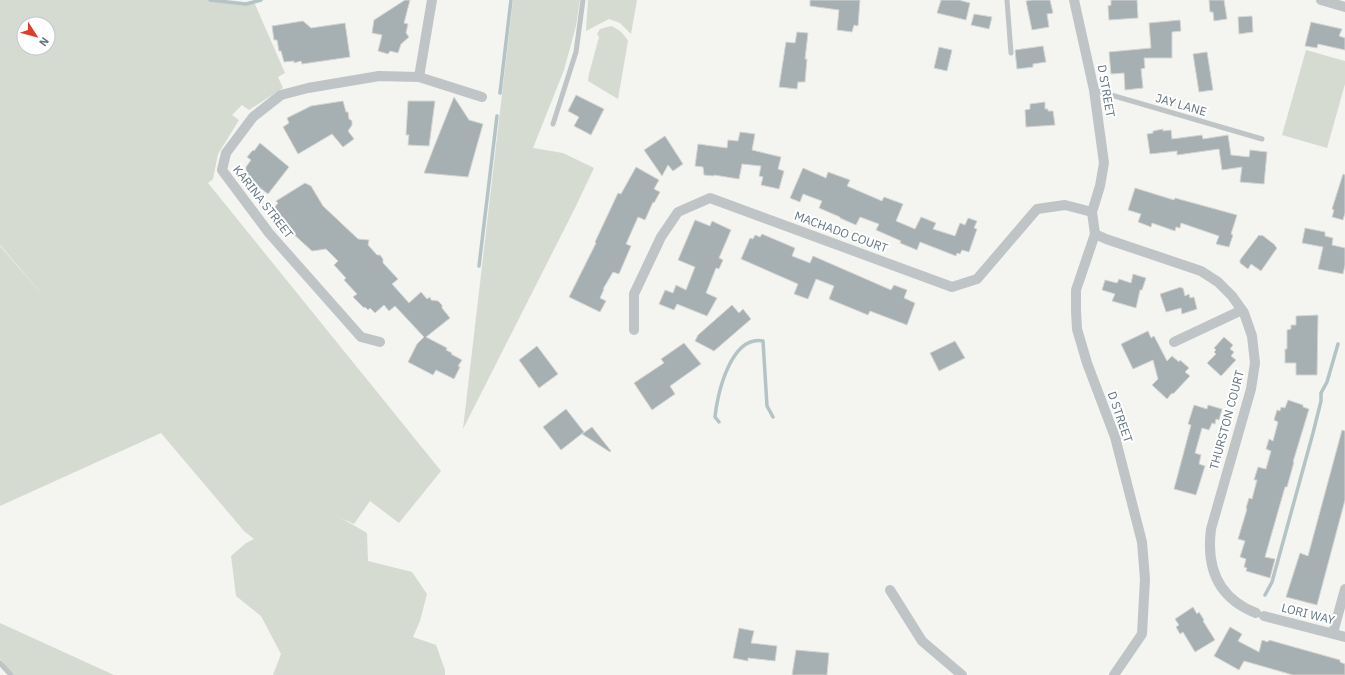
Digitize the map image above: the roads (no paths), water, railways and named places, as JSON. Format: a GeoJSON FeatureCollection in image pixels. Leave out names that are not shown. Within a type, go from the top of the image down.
{"type":"FeatureCollection","features":[{"type":"Feature","properties":{"kind":"street"},"geometry":{"type":"LineString","coordinates":[[419,77],[432,0]]}},
{"type":"Feature","properties":{"kind":"street","name":"D STREET"},"geometry":{"type":"LineString","coordinates":[[1074,0],[1094,90],[1104,163],[1100,186],[1092,212],[1095,234],[1076,290],[1077,328],[1087,363],[1115,437],[1142,542],[1145,579],[1142,634],[1114,675]]}},
{"type":"Feature","properties":{"kind":"street"},"geometry":{"type":"LineString","coordinates":[[1322,0],[1345,7]]}},
{"type":"Feature","properties":{"kind":"street","name":"KARINA STREET"},"geometry":{"type":"LineString","coordinates":[[380,342],[361,337],[269,233],[222,170],[226,153],[253,117],[281,95],[308,88],[379,76],[419,77],[482,97]]}},
{"type":"Feature","properties":{"kind":"street","name":"MACHADO COURT"},"geometry":{"type":"LineString","coordinates":[[634,330],[634,294],[661,237],[678,212],[710,198],[952,287],[977,279],[1036,209],[1065,205],[1092,212]]}},
{"type":"Feature","properties":{"kind":"street","name":"THURSTON COURT"},"geometry":{"type":"LineString","coordinates":[[1095,234],[1201,271],[1218,282],[1232,296],[1242,310],[1252,336],[1255,363],[1251,388],[1211,529],[1209,546],[1211,563],[1216,579],[1226,593],[1236,603],[1260,614]]}},
{"type":"Feature","properties":{"kind":"street"},"geometry":{"type":"LineString","coordinates":[[1174,342],[1242,310]]}},
{"type":"Feature","properties":{"kind":"street"},"geometry":{"type":"LineString","coordinates":[[1333,633],[1345,589]]}},
{"type":"Feature","properties":{"kind":"street"},"geometry":{"type":"LineString","coordinates":[[890,590],[922,641],[962,675]]}},
{"type":"Feature","properties":{"kind":"street","name":"LORI WAY"},"geometry":{"type":"LineString","coordinates":[[1260,614],[1345,637]]}},
{"type":"Feature","properties":{"kind":"lane"},"geometry":{"type":"LineString","coordinates":[[553,124],[576,52],[583,0]]}},
{"type":"Feature","properties":{"kind":"lane"},"geometry":{"type":"LineString","coordinates":[[1007,0],[1011,53]]}},
{"type":"Feature","properties":{"kind":"lane","name":"JAY LANE"},"geometry":{"type":"LineString","coordinates":[[1094,90],[1262,139]]}},
{"type":"Feature","properties":{"kind":"lane"},"geometry":{"type":"LineString","coordinates":[[0,663],[11,675]]}},
{"type":"Feature","properties":{"kind":"waterway"},"geometry":{"type":"LineString","coordinates":[[210,0],[246,4],[261,0]]}},
{"type":"Feature","properties":{"kind":"waterway"},"geometry":{"type":"LineString","coordinates":[[500,93],[511,0]]}},
{"type":"Feature","properties":{"kind":"waterway"},"geometry":{"type":"LineString","coordinates":[[479,266],[497,116]]}},
{"type":"Feature","properties":{"kind":"waterway"},"geometry":{"type":"LineString","coordinates":[[719,422],[715,417],[716,407],[728,368],[734,356],[742,347],[752,342],[763,341],[767,406],[773,417]]}},
{"type":"Feature","properties":{"kind":"waterway"},"geometry":{"type":"LineString","coordinates":[[1265,595],[1272,582],[1313,433],[1321,401],[1321,393],[1327,382],[1338,344]]}}]}
